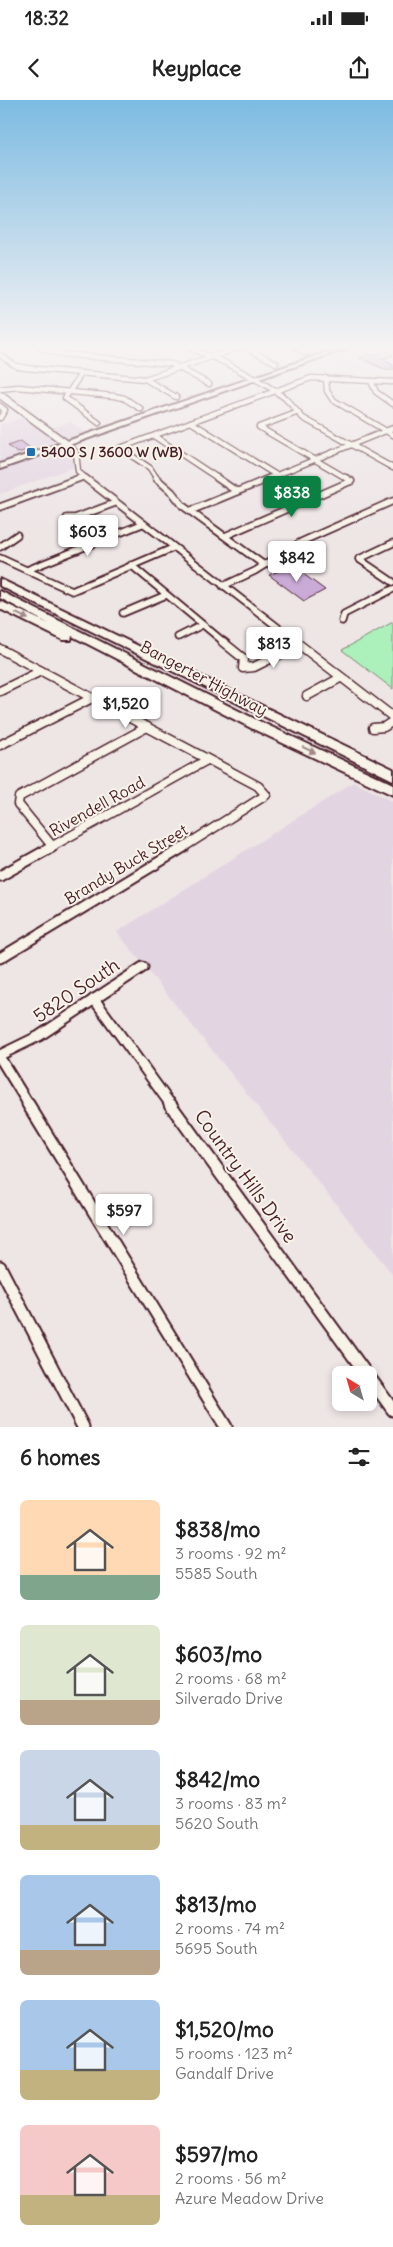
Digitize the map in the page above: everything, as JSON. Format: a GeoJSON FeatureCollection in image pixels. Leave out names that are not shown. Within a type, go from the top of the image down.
{"type":"FeatureCollection","features":[{"type":"Feature","properties":{"kind":"highway"},"geometry":{"type":"LineString","coordinates":[[0,572],[124,636],[289,726]]}},
{"type":"Feature","properties":{"kind":"highway","name":"Bangerter Highway"},"geometry":{"type":"LineString","coordinates":[[0,582],[393,776]]}},
{"type":"Feature","properties":{"kind":"highway","name":"Bangerter Highway"},"geometry":{"type":"LineString","coordinates":[[0,594],[280,736],[393,790]]}},
{"type":"Feature","properties":{"kind":"highway"},"geometry":{"type":"LineString","coordinates":[[0,605],[280,736]]}},
{"type":"Feature","properties":{"kind":"main road"},"geometry":{"type":"LineString","coordinates":[[0,467],[166,410]]}},
{"type":"Feature","properties":{"kind":"street"},"geometry":{"type":"LineString","coordinates":[[20,410],[76,452],[78,471],[83,477],[393,718]]}},
{"type":"Feature","properties":{"kind":"street"},"geometry":{"type":"LineString","coordinates":[[81,410],[99,422]]}},
{"type":"Feature","properties":{"kind":"street"},"geometry":{"type":"LineString","coordinates":[[224,410],[120,448],[150,468],[158,482],[172,492],[190,511],[264,565]]}},
{"type":"Feature","properties":{"kind":"street"},"geometry":{"type":"LineString","coordinates":[[294,410],[296,414],[393,468]]}},
{"type":"Feature","properties":{"kind":"street"},"geometry":{"type":"LineString","coordinates":[[347,410],[393,434]]}},
{"type":"Feature","properties":{"kind":"street"},"geometry":{"type":"LineString","coordinates":[[225,536],[351,481],[259,427],[281,417],[296,414]]}},
{"type":"Feature","properties":{"kind":"street"},"geometry":{"type":"LineString","coordinates":[[191,422],[276,475]]}},
{"type":"Feature","properties":{"kind":"street"},"geometry":{"type":"LineString","coordinates":[[190,511],[393,428]]}},
{"type":"Feature","properties":{"kind":"street"},"geometry":{"type":"LineString","coordinates":[[154,436],[236,491]]}},
{"type":"Feature","properties":{"kind":"street"},"geometry":{"type":"LineString","coordinates":[[0,507],[83,477]]}},
{"type":"Feature","properties":{"kind":"street"},"geometry":{"type":"LineString","coordinates":[[223,586],[264,565],[301,542],[393,501]]}},
{"type":"Feature","properties":{"kind":"street"},"geometry":{"type":"LineString","coordinates":[[67,518],[75,518],[115,503]]}},
{"type":"Feature","properties":{"kind":"street"},"geometry":{"type":"LineString","coordinates":[[27,570],[142,524]]}},
{"type":"Feature","properties":{"kind":"street"},"geometry":{"type":"LineString","coordinates":[[0,547],[17,535]]}},
{"type":"Feature","properties":{"kind":"street"},"geometry":{"type":"LineString","coordinates":[[393,543],[359,559],[393,582]]}},
{"type":"Feature","properties":{"kind":"street"},"geometry":{"type":"LineString","coordinates":[[0,558],[72,591],[173,548]]}},
{"type":"Feature","properties":{"kind":"street"},"geometry":{"type":"LineString","coordinates":[[131,565],[244,659],[243,668],[254,667],[298,645]]}},
{"type":"Feature","properties":{"kind":"street"},"geometry":{"type":"LineString","coordinates":[[342,621],[344,614],[393,589]]}},
{"type":"Feature","properties":{"kind":"street"},"geometry":{"type":"LineString","coordinates":[[123,614],[166,594]]}},
{"type":"Feature","properties":{"kind":"street"},"geometry":{"type":"LineString","coordinates":[[178,638],[202,626]]}},
{"type":"Feature","properties":{"kind":"street"},"geometry":{"type":"LineString","coordinates":[[0,649],[207,760]]}},
{"type":"Feature","properties":{"kind":"street"},"geometry":{"type":"LineString","coordinates":[[0,691],[41,671]]}},
{"type":"Feature","properties":{"kind":"street"},"geometry":{"type":"LineString","coordinates":[[307,696],[340,678]]}},
{"type":"Feature","properties":{"kind":"street"},"geometry":{"type":"LineString","coordinates":[[0,745],[92,698]]}},
{"type":"Feature","properties":{"kind":"street"},"geometry":{"type":"LineString","coordinates":[[373,728],[384,727],[393,721]]}},
{"type":"Feature","properties":{"kind":"street"},"geometry":{"type":"LineString","coordinates":[[53,847],[20,806],[18,802],[19,797],[147,727]]}},
{"type":"Feature","properties":{"kind":"street","name":"Brandy Buck Street"},"geometry":{"type":"LineString","coordinates":[[0,958],[266,795],[258,786],[207,760]]}},
{"type":"Feature","properties":{"kind":"street","name":"Rivendell Road"},"geometry":{"type":"LineString","coordinates":[[0,876],[207,760]]}},
{"type":"Feature","properties":{"kind":"street","name":"5820 South"},"geometry":{"type":"LineString","coordinates":[[0,1057],[39,1036],[143,967]]}},
{"type":"Feature","properties":{"kind":"street","name":"Country Hills Drive"},"geometry":{"type":"LineString","coordinates":[[94,999],[361,1366]]}},
{"type":"Feature","properties":{"kind":"street"},"geometry":{"type":"LineString","coordinates":[[0,1057],[226,1427]]}},
{"type":"Feature","properties":{"kind":"street"},"geometry":{"type":"LineString","coordinates":[[0,1267],[83,1427]]}},
{"type":"Feature","properties":{"kind":"street","name":"Country Hills Drive"},"geometry":{"type":"LineString","coordinates":[[378,1390],[393,1410]]}},
{"type":"Feature","properties":{"kind":"shaded area"},"geometry":{"type":"Polygon","coordinates":[[[24,417],[57,442],[0,462],[0,425],[24,417]]]}},
{"type":"Feature","properties":{"kind":"shaded area"},"geometry":{"type":"Polygon","coordinates":[[[70,422],[85,433],[65,439],[50,429],[70,422]]]}},
{"type":"Feature","properties":{"kind":"shaded area"},"geometry":{"type":"Polygon","coordinates":[[[63,449],[72,454],[74,467],[0,494],[0,471],[63,449]]]}},
{"type":"Feature","properties":{"kind":"shaded area"},"geometry":{"type":"Polygon","coordinates":[[[354,782],[393,802],[393,1275],[117,932],[354,782]]]}},
{"type":"Feature","properties":{"kind":"green space"},"geometry":{"type":"Polygon","coordinates":[[[393,622],[393,689],[342,650],[393,622]]]}},
{"type":"Feature","properties":{"kind":"building"},"geometry":{"type":"Polygon","coordinates":[[[21,441],[31,449],[17,453],[8,446],[21,441]]]}},
{"type":"Feature","properties":{"kind":"building"},"geometry":{"type":"Polygon","coordinates":[[[290,566],[325,590],[304,601],[269,575],[290,566]]]}},
{"type":"Feature","properties":{"kind":"place","name":"5400 S / 3600 W (WB)"},"geometry":{"type":"Point","coordinates":[31,452]}}]}
